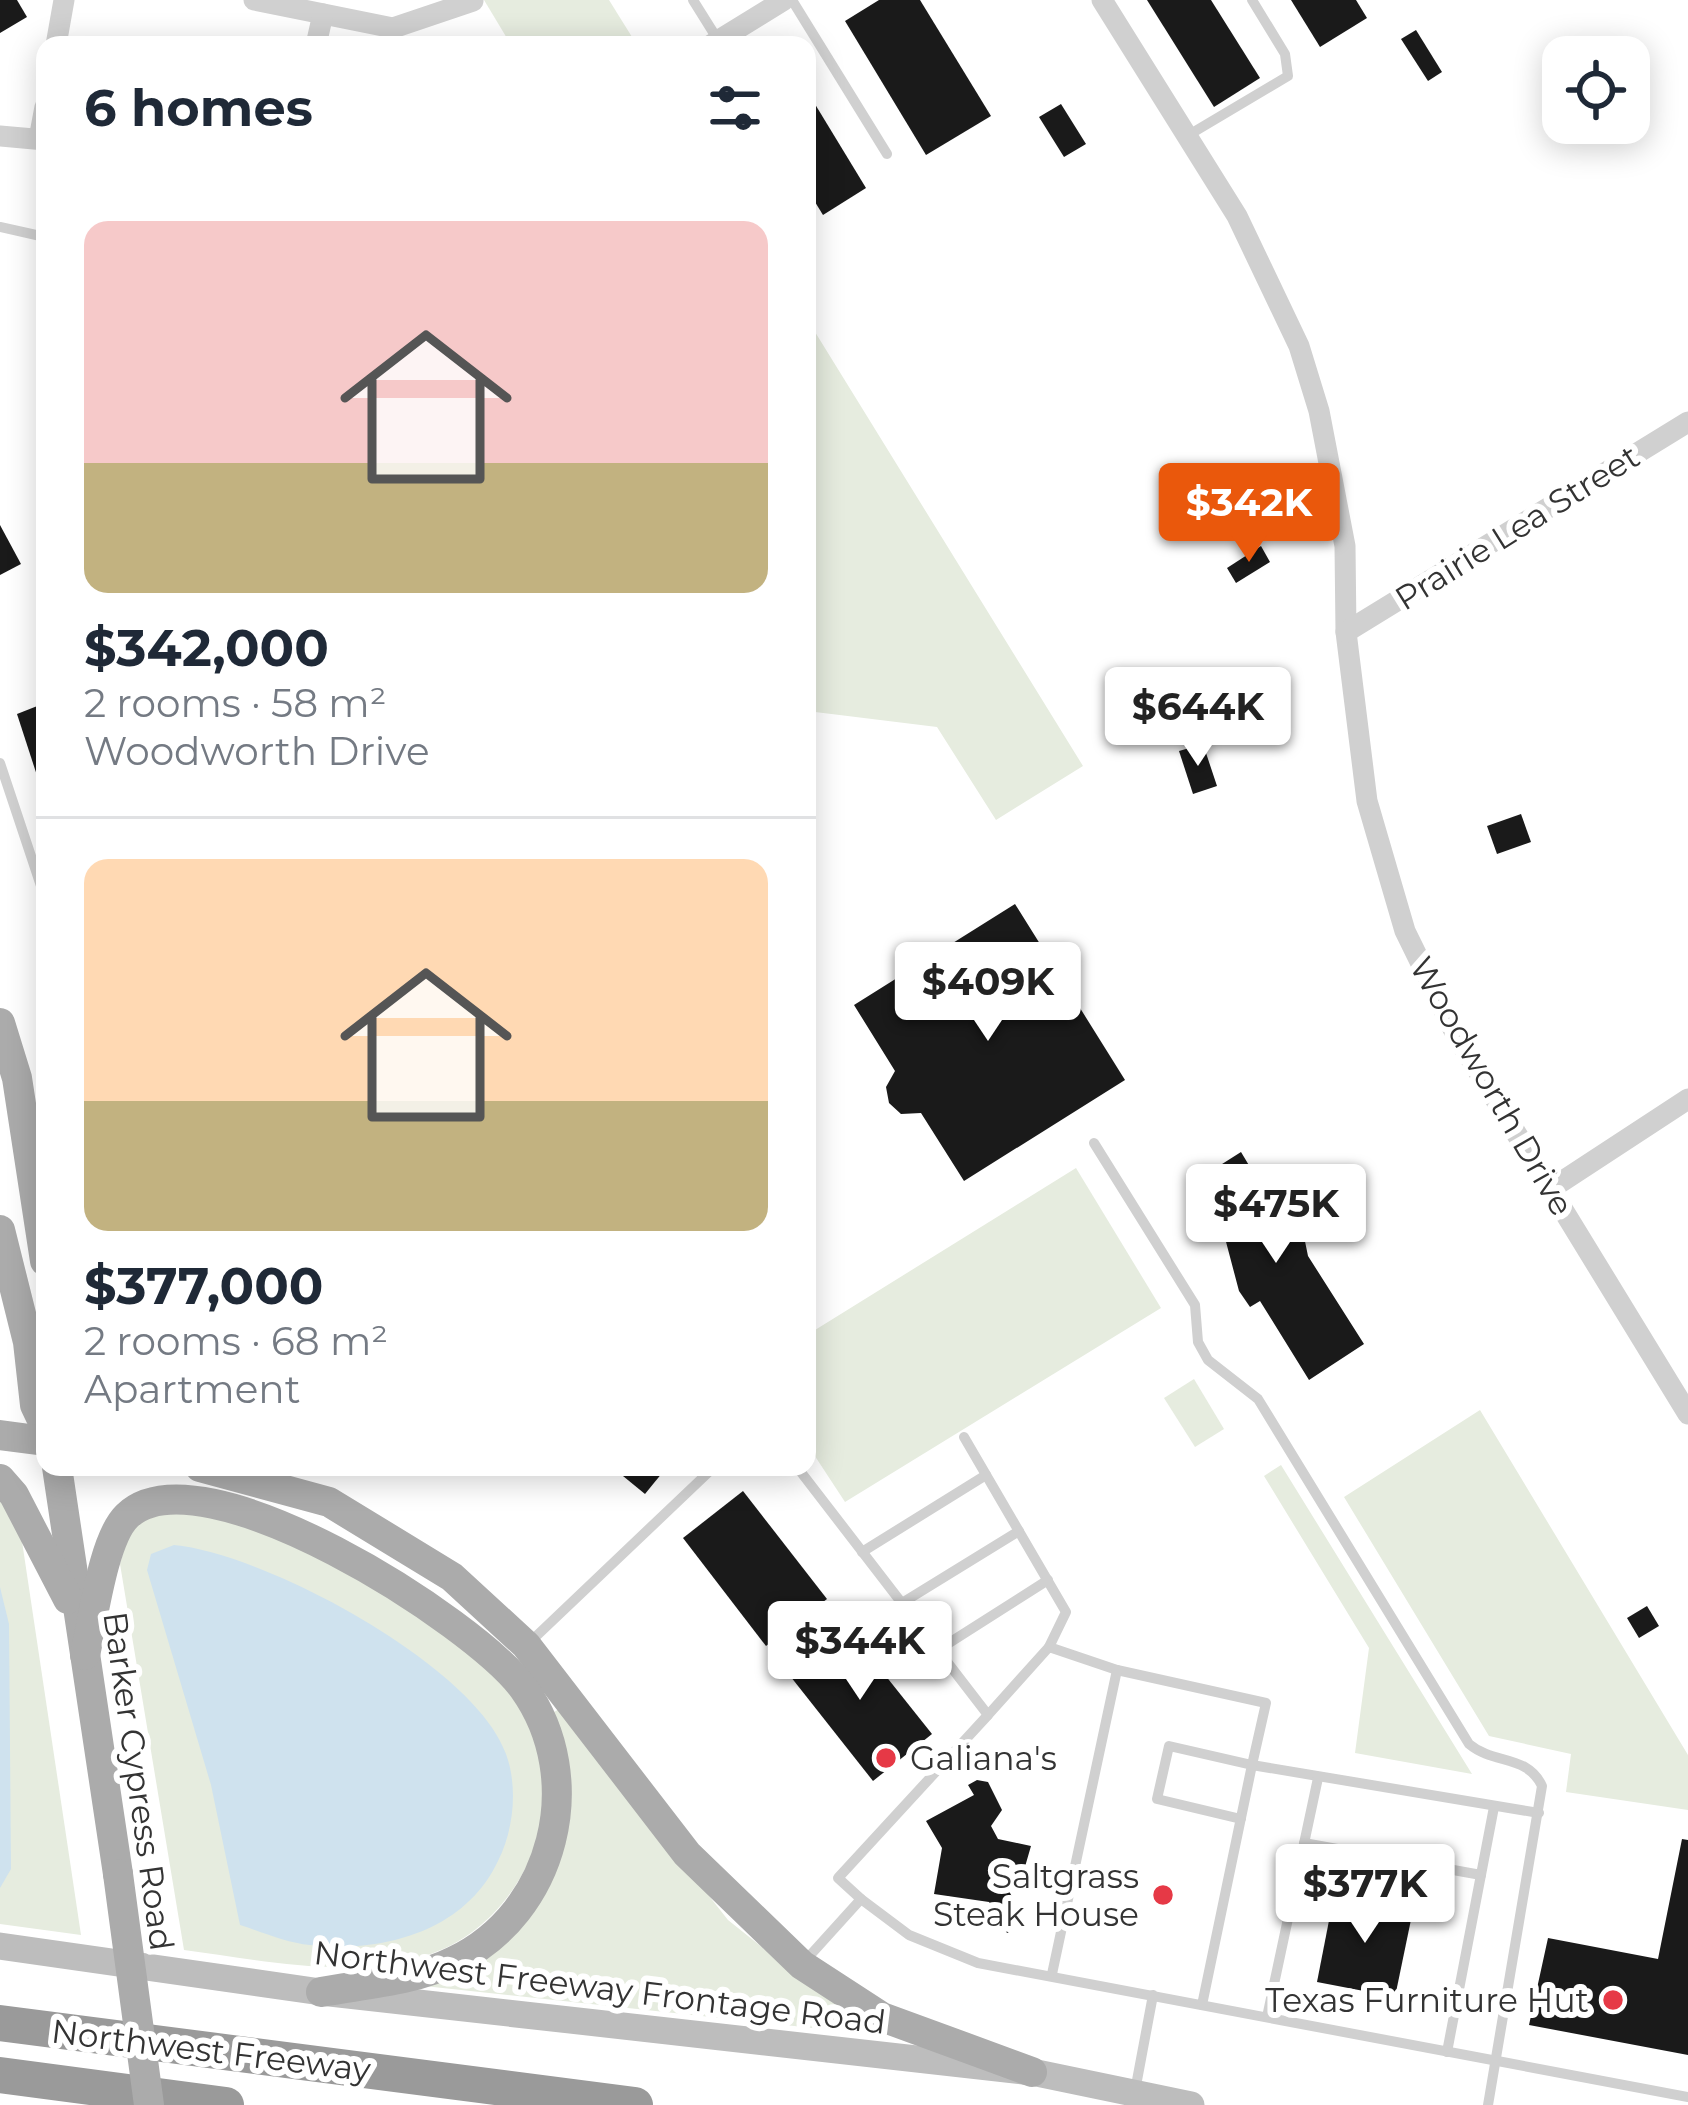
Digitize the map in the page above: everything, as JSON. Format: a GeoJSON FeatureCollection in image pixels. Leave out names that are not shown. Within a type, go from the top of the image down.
{"type":"FeatureCollection","features":[{"type":"Feature","properties":{"kind":"highway","name":"Northwest Freeway"},"geometry":{"type":"LineString","coordinates":[[0,2023],[635,2105]]}},
{"type":"Feature","properties":{"kind":"highway"},"geometry":{"type":"LineString","coordinates":[[0,2075],[226,2105]]}},
{"type":"Feature","properties":{"kind":"main road"},"geometry":{"type":"LineString","coordinates":[[0,1023],[35,1125]]}},
{"type":"Feature","properties":{"kind":"main road"},"geometry":{"type":"LineString","coordinates":[[0,1230],[28,1342],[36,1407]]}},
{"type":"Feature","properties":{"kind":"main road"},"geometry":{"type":"LineString","coordinates":[[0,1435],[36,1441]]}},
{"type":"Feature","properties":{"kind":"main road","name":"Barker Cypress Road"},"geometry":{"type":"LineString","coordinates":[[58,1476],[149,2105]]}},
{"type":"Feature","properties":{"kind":"main road"},"geometry":{"type":"LineString","coordinates":[[269,1476],[328,1502],[452,1577],[526,1645],[687,1854],[802,1965],[882,2017],[1032,2072]]}},
{"type":"Feature","properties":{"kind":"main road"},"geometry":{"type":"LineString","coordinates":[[0,1479],[14,1495],[80,1623]]}},
{"type":"Feature","properties":{"kind":"main road"},"geometry":{"type":"LineString","coordinates":[[85,1655],[113,1537],[125,1517],[154,1502],[197,1500],[271,1523],[367,1568],[478,1643],[524,1689],[544,1727],[557,1790],[548,1854],[530,1893],[490,1940],[452,1962],[322,1992]]}},
{"type":"Feature","properties":{"kind":"main road","name":"Northwest Freeway Frontage Road"},"geometry":{"type":"LineString","coordinates":[[0,1946],[322,1992],[1032,2072],[1191,2105]]}},
{"type":"Feature","properties":{"kind":"street"},"geometry":{"type":"LineString","coordinates":[[58,36],[64,0]]}},
{"type":"Feature","properties":{"kind":"street"},"geometry":{"type":"LineString","coordinates":[[254,0],[393,28],[473,1]]}},
{"type":"Feature","properties":{"kind":"street"},"geometry":{"type":"LineString","coordinates":[[726,36],[788,0]]}},
{"type":"Feature","properties":{"kind":"street","name":"Woodworth Drive"},"geometry":{"type":"LineString","coordinates":[[1102,0],[1270,276],[1299,346],[1336,482],[1345,545],[1346,632],[1366,801],[1406,931],[1456,1035],[1688,1414]]}},
{"type":"Feature","properties":{"kind":"street"},"geometry":{"type":"LineString","coordinates":[[318,36],[323,14]]}},
{"type":"Feature","properties":{"kind":"street"},"geometry":{"type":"LineString","coordinates":[[0,136],[36,139]]}},
{"type":"Feature","properties":{"kind":"street","name":"Prairie Lea Street"},"geometry":{"type":"LineString","coordinates":[[1346,632],[1688,422]]}},
{"type":"Feature","properties":{"kind":"street"},"geometry":{"type":"LineString","coordinates":[[1549,1190],[1688,1099]]}},
{"type":"Feature","properties":{"kind":"lane"},"geometry":{"type":"LineString","coordinates":[[693,0],[711,36]]}},
{"type":"Feature","properties":{"kind":"lane"},"geometry":{"type":"LineString","coordinates":[[788,0],[811,36]]}},
{"type":"Feature","properties":{"kind":"lane"},"geometry":{"type":"LineString","coordinates":[[1187,136],[1288,76],[1286,54],[1252,0]]}},
{"type":"Feature","properties":{"kind":"lane"},"geometry":{"type":"LineString","coordinates":[[816,44],[887,154]]}},
{"type":"Feature","properties":{"kind":"lane"},"geometry":{"type":"LineString","coordinates":[[0,226],[36,235]]}},
{"type":"Feature","properties":{"kind":"lane"},"geometry":{"type":"LineString","coordinates":[[0,763],[36,871]]}},
{"type":"Feature","properties":{"kind":"lane"},"geometry":{"type":"LineString","coordinates":[[1094,1143],[1195,1305],[1198,1342],[1208,1360],[1258,1400],[1469,1744],[1481,1754],[1525,1763],[1543,1786],[1487,2105]]}},
{"type":"Feature","properties":{"kind":"lane"},"geometry":{"type":"LineString","coordinates":[[964,1437],[1066,1612],[1048,1647],[838,1878],[860,1899],[909,1935],[978,1963],[1688,2097]]}},
{"type":"Feature","properties":{"kind":"lane"},"geometry":{"type":"LineString","coordinates":[[862,1552],[986,1474]]}},
{"type":"Feature","properties":{"kind":"lane"},"geometry":{"type":"LineString","coordinates":[[526,1645],[704,1476]]}},
{"type":"Feature","properties":{"kind":"lane"},"geometry":{"type":"LineString","coordinates":[[804,1476],[988,1715]]}},
{"type":"Feature","properties":{"kind":"lane"},"geometry":{"type":"LineString","coordinates":[[902,1603],[1019,1531]]}},
{"type":"Feature","properties":{"kind":"lane"},"geometry":{"type":"LineString","coordinates":[[938,1650],[1048,1580]]}},
{"type":"Feature","properties":{"kind":"lane"},"geometry":{"type":"LineString","coordinates":[[1048,1647],[1117,1670],[1266,1703],[1202,2005]]}},
{"type":"Feature","properties":{"kind":"lane"},"geometry":{"type":"LineString","coordinates":[[1052,1974],[1117,1670]]}},
{"type":"Feature","properties":{"kind":"lane"},"geometry":{"type":"LineString","coordinates":[[1241,1819],[1157,1799],[1169,1746],[1318,1778],[1539,1814]]}},
{"type":"Feature","properties":{"kind":"lane"},"geometry":{"type":"LineString","coordinates":[[1267,2017],[1318,1778]]}},
{"type":"Feature","properties":{"kind":"lane"},"geometry":{"type":"LineString","coordinates":[[1447,2052],[1494,1807]]}},
{"type":"Feature","properties":{"kind":"lane"},"geometry":{"type":"LineString","coordinates":[[1304,1843],[1481,1875]]}},
{"type":"Feature","properties":{"kind":"lane"},"geometry":{"type":"LineString","coordinates":[[802,1965],[860,1899]]}},
{"type":"Feature","properties":{"kind":"lane"},"geometry":{"type":"LineString","coordinates":[[1134,2095],[1153,1995]]}},
{"type":"Feature","properties":{"kind":"shaded area"},"geometry":{"type":"Polygon","coordinates":[[[484,0],[609,0],[631,36],[506,36],[484,0]]]}},
{"type":"Feature","properties":{"kind":"shaded area"},"geometry":{"type":"Polygon","coordinates":[[[816,334],[1083,766],[996,820],[937,727],[816,712],[816,334]]]}},
{"type":"Feature","properties":{"kind":"shaded area"},"geometry":{"type":"Polygon","coordinates":[[[1076,1168],[1161,1308],[845,1502],[816,1458],[816,1329],[1076,1168]]]}},
{"type":"Feature","properties":{"kind":"shaded area"},"geometry":{"type":"Polygon","coordinates":[[[1194,1379],[1224,1429],[1195,1447],[1164,1398],[1194,1379]]]}},
{"type":"Feature","properties":{"kind":"shaded area"},"geometry":{"type":"Polygon","coordinates":[[[1480,1410],[1688,1755],[1688,1810],[1566,1792],[1571,1754],[1489,1736],[1344,1497],[1480,1410]]]}},
{"type":"Feature","properties":{"kind":"shaded area"},"geometry":{"type":"Polygon","coordinates":[[[1281,1465],[1472,1774],[1355,1753],[1369,1648],[1264,1476],[1281,1465]]]}},
{"type":"Feature","properties":{"kind":"shaded area"},"geometry":{"type":"Polygon","coordinates":[[[0,1495],[20,1528],[81,1935],[0,1924],[0,1495]]]}},
{"type":"Feature","properties":{"kind":"shaded area"},"geometry":{"type":"Polygon","coordinates":[[[158,1511],[248,1525],[318,1554],[432,1622],[466,1648],[518,1702],[535,1738],[543,1779],[537,1841],[511,1893],[470,1933],[418,1958],[360,1967],[301,1965],[184,1950],[120,1564],[130,1527],[158,1511]]]}},
{"type":"Feature","properties":{"kind":"shaded area"},"geometry":{"type":"Polygon","coordinates":[[[561,1708],[728,1920],[813,1988],[888,2029],[886,2036],[424,1986],[533,1905],[554,1712],[561,1708]]]}},
{"type":"Feature","properties":{"kind":"water"},"geometry":{"type":"Polygon","coordinates":[[[174,1545],[259,1569],[362,1619],[454,1685],[487,1720],[506,1754],[512,1808],[498,1861],[465,1905],[419,1932],[366,1945],[301,1944],[240,1925],[211,1785],[147,1570],[151,1554],[174,1545]]]}},
{"type":"Feature","properties":{"kind":"water"},"geometry":{"type":"Polygon","coordinates":[[[0,1587],[9,1624],[11,1869],[0,1888],[0,1587]]]}},
{"type":"Feature","properties":{"kind":"building"},"geometry":{"type":"Polygon","coordinates":[[[0,0],[17,0],[27,17],[0,33],[0,0]]]}},
{"type":"Feature","properties":{"kind":"building"},"geometry":{"type":"Polygon","coordinates":[[[879,0],[920,0],[991,116],[926,155],[845,21],[879,0]]]}},
{"type":"Feature","properties":{"kind":"building"},"geometry":{"type":"Polygon","coordinates":[[[1147,0],[1211,0],[1260,78],[1214,107],[1147,0]]]}},
{"type":"Feature","properties":{"kind":"building"},"geometry":{"type":"Polygon","coordinates":[[[1291,0],[1356,0],[1367,18],[1320,47],[1291,0]]]}},
{"type":"Feature","properties":{"kind":"building"},"geometry":{"type":"Polygon","coordinates":[[[1416,30],[1442,72],[1428,81],[1401,39],[1416,30]]]}},
{"type":"Feature","properties":{"kind":"building"},"geometry":{"type":"Polygon","coordinates":[[[1061,104],[1086,144],[1064,157],[1039,117],[1061,104]]]}},
{"type":"Feature","properties":{"kind":"building"},"geometry":{"type":"Polygon","coordinates":[[[816,106],[866,188],[823,215],[816,204],[816,106]]]}},
{"type":"Feature","properties":{"kind":"building"},"geometry":{"type":"Polygon","coordinates":[[[0,525],[21,564],[0,575],[0,525]]]}},
{"type":"Feature","properties":{"kind":"building"},"geometry":{"type":"Polygon","coordinates":[[[1261,546],[1270,562],[1236,583],[1227,568],[1261,546]]]}},
{"type":"Feature","properties":{"kind":"building"},"geometry":{"type":"Polygon","coordinates":[[[36,707],[36,772],[17,714],[36,707]]]}},
{"type":"Feature","properties":{"kind":"building"},"geometry":{"type":"Polygon","coordinates":[[[1203,744],[1217,786],[1193,794],[1179,751],[1203,744]]]}},
{"type":"Feature","properties":{"kind":"building"},"geometry":{"type":"Polygon","coordinates":[[[1521,814],[1531,842],[1497,854],[1487,826],[1521,814]]]}},
{"type":"Feature","properties":{"kind":"building"},"geometry":{"type":"Polygon","coordinates":[[[1015,904],[1125,1080],[964,1181],[921,1113],[901,1114],[889,1103],[886,1087],[895,1071],[854,1005],[1015,904]]]}},
{"type":"Feature","properties":{"kind":"building"},"geometry":{"type":"Polygon","coordinates":[[[1241,1152],[1274,1207],[1298,1207],[1308,1256],[1364,1344],[1309,1380],[1260,1301],[1250,1307],[1239,1291],[1225,1238],[1189,1185],[1241,1152]]]}},
{"type":"Feature","properties":{"kind":"building"},"geometry":{"type":"Polygon","coordinates":[[[623,1476],[660,1476],[645,1494],[623,1476]]]}},
{"type":"Feature","properties":{"kind":"building"},"geometry":{"type":"Polygon","coordinates":[[[743,1491],[827,1599],[766,1646],[683,1538],[743,1491]]]}},
{"type":"Feature","properties":{"kind":"building"},"geometry":{"type":"Polygon","coordinates":[[[1647,1606],[1659,1626],[1639,1638],[1627,1618],[1647,1606]]]}},
{"type":"Feature","properties":{"kind":"building"},"geometry":{"type":"Polygon","coordinates":[[[846,1626],[932,1734],[873,1781],[787,1672],[846,1626]]]}},
{"type":"Feature","properties":{"kind":"building"},"geometry":{"type":"Polygon","coordinates":[[[977,1780],[988,1782],[1002,1810],[991,1826],[998,1839],[1031,1846],[1020,1884],[1009,1891],[1026,1923],[1007,1933],[989,1902],[934,1894],[942,1848],[926,1821],[974,1795],[968,1785],[977,1780]]]}},
{"type":"Feature","properties":{"kind":"building"},"geometry":{"type":"Polygon","coordinates":[[[1682,1839],[1688,1840],[1688,2055],[1529,2025],[1548,1938],[1658,1959],[1682,1839]]]}},
{"type":"Feature","properties":{"kind":"building"},"geometry":{"type":"Polygon","coordinates":[[[1334,1895],[1413,1910],[1395,1997],[1317,1982],[1334,1895]]]}},
{"type":"Feature","properties":{"kind":"place","name":"Galiana's"},"geometry":{"type":"Point","coordinates":[886,1758]}},
{"type":"Feature","properties":{"kind":"place","name":"Saltgrass Steak House"},"geometry":{"type":"Point","coordinates":[1163,1895]}},
{"type":"Feature","properties":{"kind":"place","name":"Texas Furniture Hut"},"geometry":{"type":"Point","coordinates":[1613,2000]}}]}
